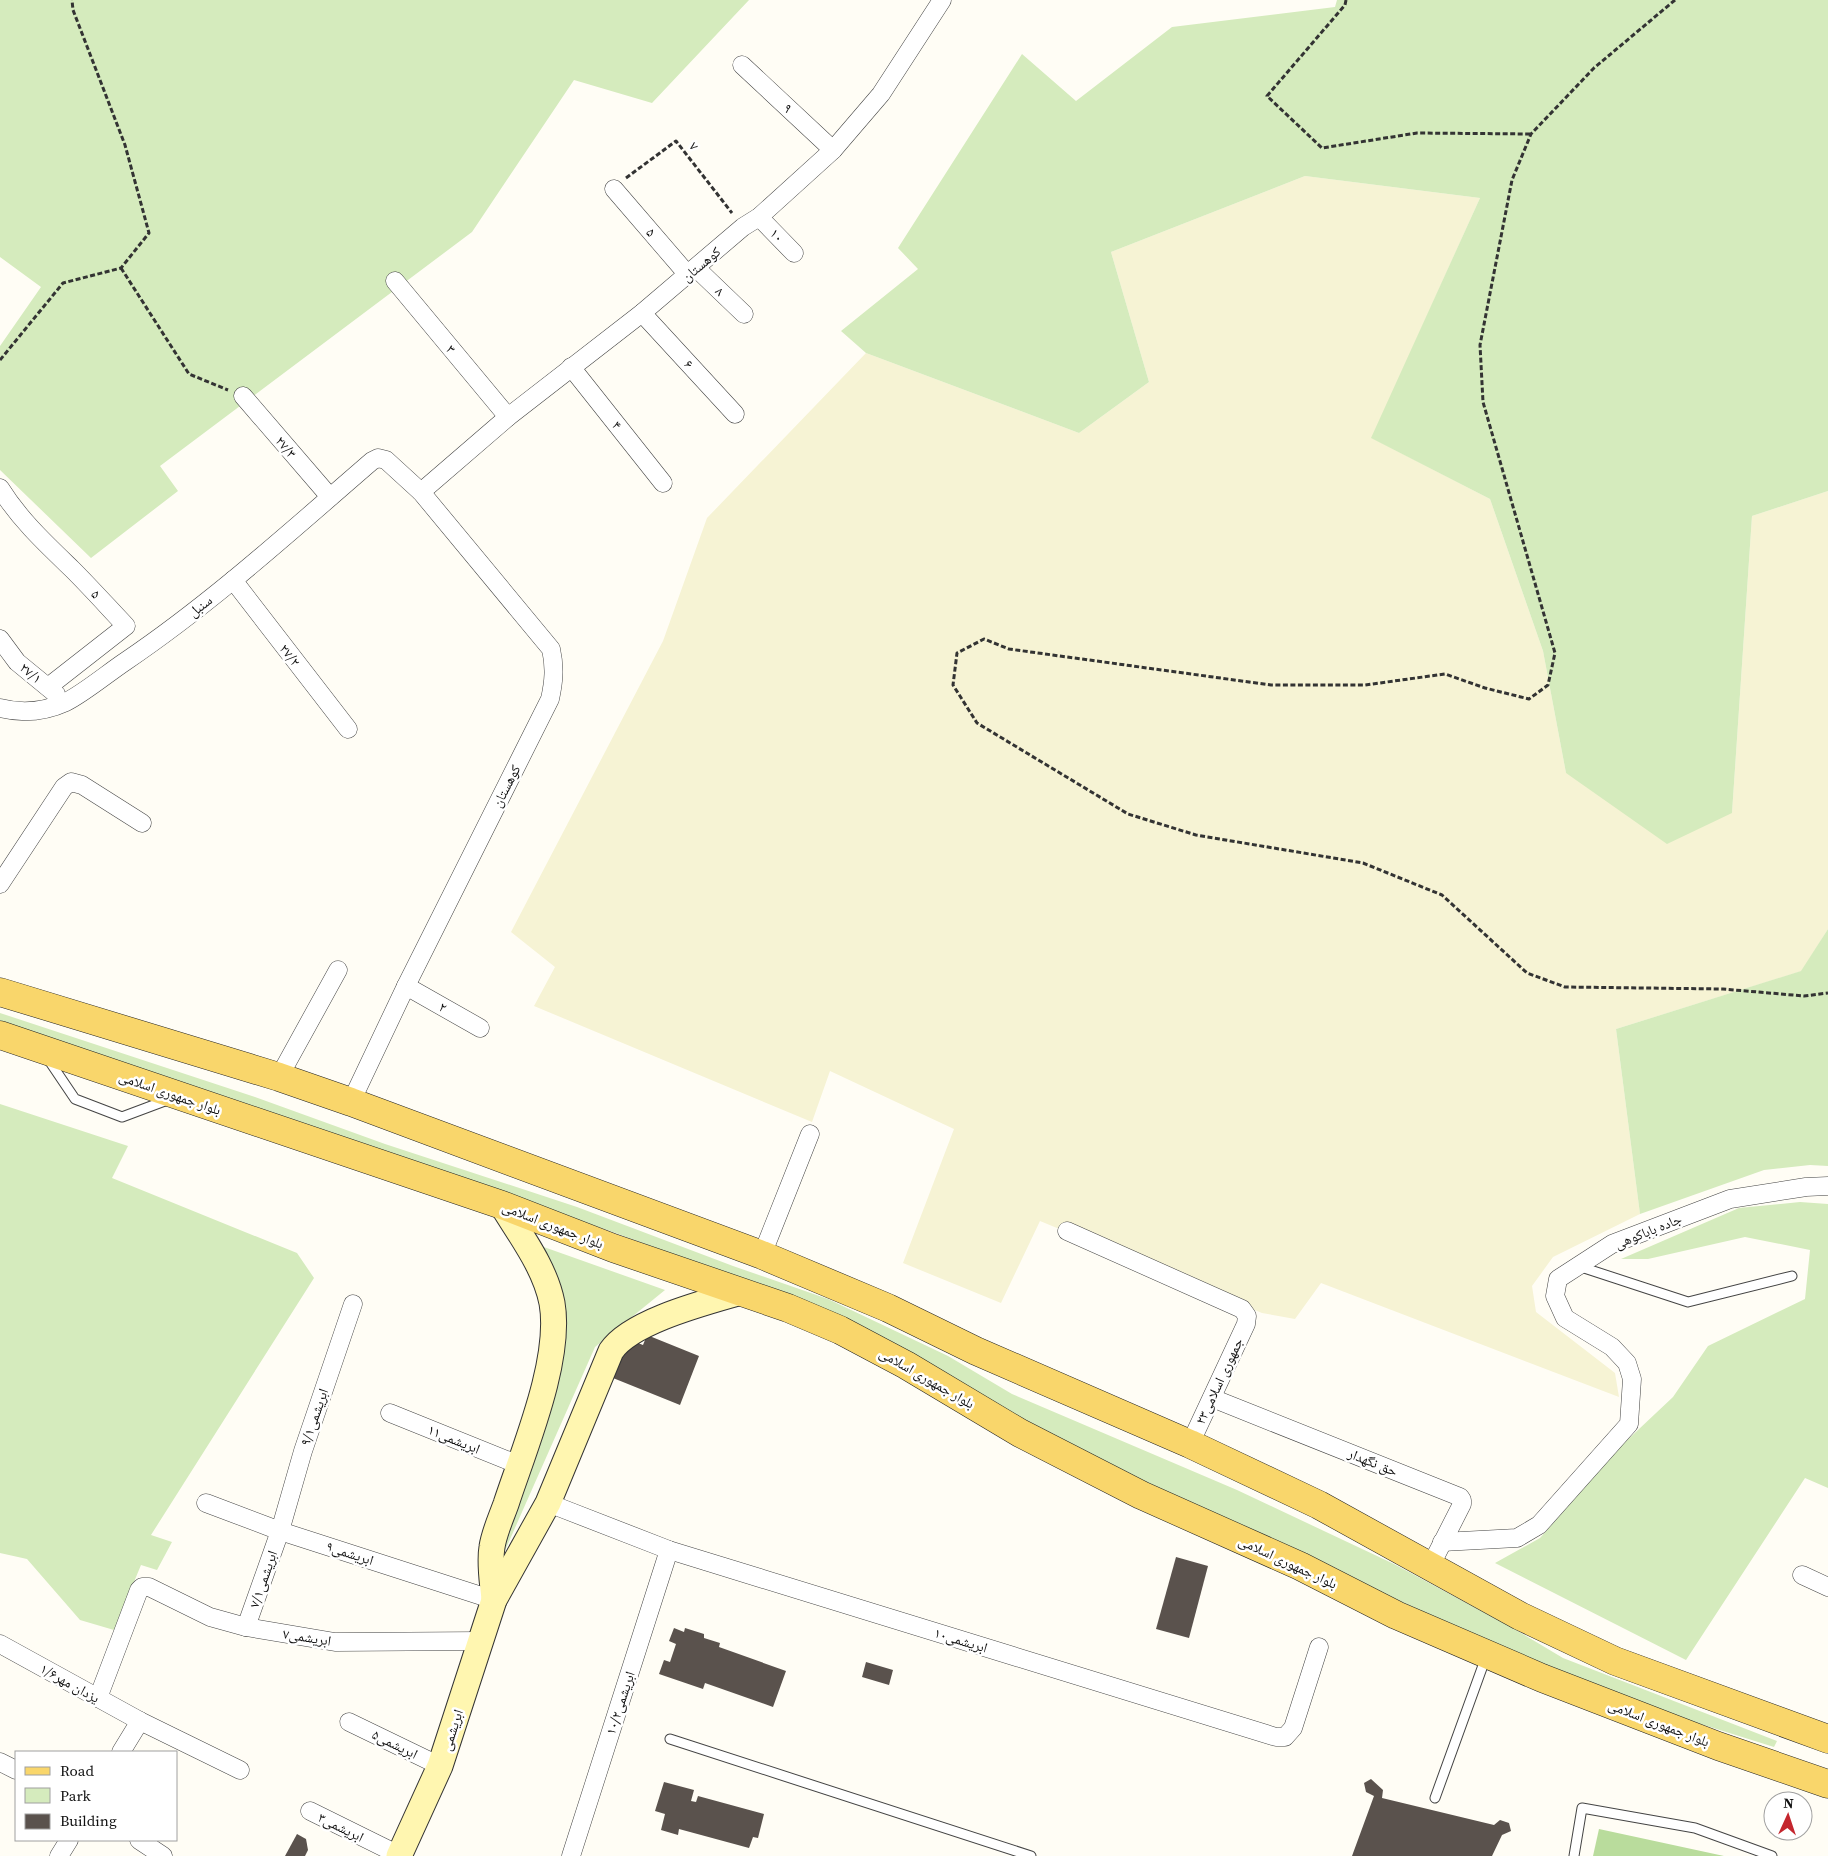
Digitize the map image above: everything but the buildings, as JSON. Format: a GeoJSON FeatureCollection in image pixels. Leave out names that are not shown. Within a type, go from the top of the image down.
{"type":"FeatureCollection","features":[{"type":"Feature","properties":{"kind":"main road"},"geometry":{"type":"LineString","coordinates":[[0,992],[278,1077],[351,1102],[762,1255],[888,1308],[976,1351],[1190,1444],[1318,1505],[1520,1616],[1615,1661],[1819,1736],[1792,1772]]}},
{"type":"Feature","properties":{"kind":"main road","name":"بلوار جمهوری اسلامی"},"geometry":{"type":"LineString","coordinates":[[0,1036],[502,1205],[613,1248],[788,1308],[840,1330],[906,1365],[1020,1433],[1140,1495],[1300,1566],[1396,1615],[1542,1678],[1718,1746],[1828,1784]]}},
{"type":"Feature","properties":{"kind":"main road"},"geometry":{"type":"LineString","coordinates":[[494,1600],[492,1548],[548,1371],[554,1325],[552,1302],[545,1280],[502,1205]]}},
{"type":"Feature","properties":{"kind":"main road"},"geometry":{"type":"LineString","coordinates":[[494,1600],[548,1503],[606,1361],[615,1344],[635,1331],[661,1319],[697,1305],[741,1292]]}},
{"type":"Feature","properties":{"kind":"main road","name":"ابریشمی"},"geometry":{"type":"LineString","coordinates":[[399,1856],[440,1766],[494,1600]]}},
{"type":"Feature","properties":{"kind":"street","name":"کوهستان"},"geometry":{"type":"LineString","coordinates":[[421,492],[508,417],[642,313],[743,227],[759,217],[833,150],[881,94],[942,0]]}},
{"type":"Feature","properties":{"kind":"street","name":"۹"},"geometry":{"type":"LineString","coordinates":[[742,65],[833,150]]}},
{"type":"Feature","properties":{"kind":"street","name":"۵"},"geometry":{"type":"LineString","coordinates":[[614,189],[692,272]]}},
{"type":"Feature","properties":{"kind":"street","name":"۱۰"},"geometry":{"type":"LineString","coordinates":[[759,217],[794,253]]}},
{"type":"Feature","properties":{"kind":"street","name":"۸"},"geometry":{"type":"LineString","coordinates":[[692,272],[744,314]]}},
{"type":"Feature","properties":{"kind":"street","name":"۳"},"geometry":{"type":"LineString","coordinates":[[395,281],[508,417]]}},
{"type":"Feature","properties":{"kind":"street","name":"۶"},"geometry":{"type":"LineString","coordinates":[[642,313],[735,414]]}},
{"type":"Feature","properties":{"kind":"street","name":"۴"},"geometry":{"type":"LineString","coordinates":[[571,367],[663,483]]}},
{"type":"Feature","properties":{"kind":"street","name":"۲۷/۳"},"geometry":{"type":"LineString","coordinates":[[243,396],[330,498]]}},
{"type":"Feature","properties":{"kind":"street","name":"کوهستان"},"geometry":{"type":"LineString","coordinates":[[351,1102],[406,986],[550,699],[554,681],[554,663],[551,649],[421,492],[386,460],[378,458]]}},
{"type":"Feature","properties":{"kind":"street","name":"سنبل"},"geometry":{"type":"LineString","coordinates":[[0,708],[19,712],[37,712],[66,702],[147,646],[232,580],[330,498],[372,460],[378,458]]}},
{"type":"Feature","properties":{"kind":"street","name":"۵"},"geometry":{"type":"LineString","coordinates":[[0,488],[10,504],[32,530],[126,626],[48,687]]}},
{"type":"Feature","properties":{"kind":"street","name":"۲۷/۲"},"geometry":{"type":"LineString","coordinates":[[232,580],[348,729]]}},
{"type":"Feature","properties":{"kind":"street","name":"۲۷/۱"},"geometry":{"type":"LineString","coordinates":[[0,639],[17,662],[66,702]]}},
{"type":"Feature","properties":{"kind":"street"},"geometry":{"type":"LineString","coordinates":[[0,884],[64,787],[71,782],[82,785],[142,824]]}},
{"type":"Feature","properties":{"kind":"street"},"geometry":{"type":"LineString","coordinates":[[278,1077],[338,970]]}},
{"type":"Feature","properties":{"kind":"street","name":"۲"},"geometry":{"type":"LineString","coordinates":[[406,986],[480,1028]]}},
{"type":"Feature","properties":{"kind":"street"},"geometry":{"type":"LineString","coordinates":[[762,1255],[810,1134]]}},
{"type":"Feature","properties":{"kind":"street","name":"جاده باباکوهی"},"geometry":{"type":"LineString","coordinates":[[1442,1542],[1517,1538],[1539,1525],[1628,1424],[1632,1378],[1627,1363],[1612,1347],[1565,1318],[1555,1296],[1558,1279],[1612,1244],[1730,1198],[1806,1187],[1828,1186]]}},
{"type":"Feature","properties":{"kind":"street","name":"جمهوری اسلامی۲۳"},"geometry":{"type":"LineString","coordinates":[[1067,1231],[1242,1309],[1247,1316],[1246,1324],[1190,1444]]}},
{"type":"Feature","properties":{"kind":"street","name":"۹/۱ابریشمی"},"geometry":{"type":"LineString","coordinates":[[280,1531],[303,1451],[353,1304]]}},
{"type":"Feature","properties":{"kind":"street","name":"حق نگهدار"},"geometry":{"type":"LineString","coordinates":[[1212,1398],[1460,1497],[1462,1504],[1430,1567]]}},
{"type":"Feature","properties":{"kind":"street","name":"ابریشمی۱۱"},"geometry":{"type":"LineString","coordinates":[[390,1413],[519,1466]]}},
{"type":"Feature","properties":{"kind":"street","name":"ابریشمی۹"},"geometry":{"type":"LineString","coordinates":[[206,1503],[280,1531],[494,1600]]}},
{"type":"Feature","properties":{"kind":"street","name":"ابریشمی۱۰"},"geometry":{"type":"LineString","coordinates":[[548,1503],[669,1550],[1276,1737],[1285,1736],[1293,1728],[1318,1647]]}},
{"type":"Feature","properties":{"kind":"street","name":"ابریشمی۷/۱"},"geometry":{"type":"LineString","coordinates":[[246,1627],[280,1531]]}},
{"type":"Feature","properties":{"kind":"street","name":"۱۰/۲ابریشمی"},"geometry":{"type":"LineString","coordinates":[[571,1856],[669,1550]]}},
{"type":"Feature","properties":{"kind":"street"},"geometry":{"type":"LineString","coordinates":[[1802,1575],[1828,1587]]}},
{"type":"Feature","properties":{"kind":"street","name":"ابریشمی۷"},"geometry":{"type":"LineString","coordinates":[[98,1698],[139,1590],[142,1587],[149,1587],[210,1617],[246,1627],[335,1642],[482,1641]]}},
{"type":"Feature","properties":{"kind":"street","name":"۱/۶یزدان مهر"},"geometry":{"type":"LineString","coordinates":[[0,1644],[140,1721],[240,1770]]}},
{"type":"Feature","properties":{"kind":"street"},"geometry":{"type":"LineString","coordinates":[[123,1751],[140,1721]]}},
{"type":"Feature","properties":{"kind":"street","name":"ابریشمی۵"},"geometry":{"type":"LineString","coordinates":[[349,1722],[440,1766]]}},
{"type":"Feature","properties":{"kind":"street"},"geometry":{"type":"LineString","coordinates":[[0,1762],[15,1770]]}},
{"type":"Feature","properties":{"kind":"street","name":"ابریشمی۳"},"geometry":{"type":"LineString","coordinates":[[310,1811],[399,1856]]}},
{"type":"Feature","properties":{"kind":"street"},"geometry":{"type":"LineString","coordinates":[[59,1856],[68,1841]]}},
{"type":"Feature","properties":{"kind":"street"},"geometry":{"type":"LineString","coordinates":[[140,1841],[163,1856]]}},
{"type":"Feature","properties":{"kind":"lane"},"geometry":{"type":"LineString","coordinates":[[43,1050],[74,1099],[122,1116],[179,1096]]}},
{"type":"Feature","properties":{"kind":"lane"},"geometry":{"type":"LineString","coordinates":[[1578,1266],[1688,1302],[1792,1276]]}},
{"type":"Feature","properties":{"kind":"lane"},"geometry":{"type":"LineString","coordinates":[[1435,1798],[1487,1655]]}},
{"type":"Feature","properties":{"kind":"lane"},"geometry":{"type":"LineString","coordinates":[[670,1739],[1032,1856]]}},
{"type":"Feature","properties":{"kind":"lane"},"geometry":{"type":"LineString","coordinates":[[1574,1856],[1582,1808],[1694,1828],[1772,1856]]}},
{"type":"Feature","properties":{"kind":"path"},"geometry":{"type":"LineString","coordinates":[[0,360],[63,283],[121,268],[149,233],[125,145],[73,10],[72,0]]}},
{"type":"Feature","properties":{"kind":"path"},"geometry":{"type":"LineString","coordinates":[[1346,0],[1345,5],[1267,96],[1322,148],[1417,133],[1531,134]]}},
{"type":"Feature","properties":{"kind":"path"},"geometry":{"type":"LineString","coordinates":[[1676,0],[1594,68],[1531,134],[1512,180],[1480,345],[1483,402],[1555,653],[1548,685],[1529,699],[1485,688],[1445,674],[1364,685],[1271,684],[1009,649],[984,638],[957,653],[952,685],[977,722],[1128,814],[1196,835],[1363,863],[1442,895],[1527,973],[1565,987],[1723,989],[1804,996],[1828,993]]}},
{"type":"Feature","properties":{"kind":"path","name":"۷"},"geometry":{"type":"LineString","coordinates":[[614,189],[636,169],[676,141],[743,227]]}},
{"type":"Feature","properties":{"kind":"path"},"geometry":{"type":"LineString","coordinates":[[121,268],[189,374],[243,396]]}},
{"type":"Feature","properties":{"kind":"shaded area"},"geometry":{"type":"Polygon","coordinates":[[[1305,176],[1480,198],[1372,438],[1490,499],[1543,651],[1566,773],[1732,813],[1752,516],[1828,491],[1828,929],[1802,971],[1616,1029],[1640,1214],[1553,1257],[1532,1286],[1536,1312],[1615,1373],[1619,1397],[1321,1283],[1295,1319],[1262,1313],[1040,1221],[1001,1303],[903,1263],[954,1129],[830,1071],[812,1122],[534,1006],[555,967],[511,932],[663,641],[707,518],[866,353],[1079,433],[1149,382],[1111,252],[1305,176]]]}},
{"type":"Feature","properties":{"kind":"green space"},"geometry":{"type":"Polygon","coordinates":[[[0,0],[749,0],[652,103],[574,80],[472,232],[160,466],[178,491],[91,558],[0,470],[0,346],[41,287],[0,257],[0,0]]]}},
{"type":"Feature","properties":{"kind":"green space"},"geometry":{"type":"Polygon","coordinates":[[[1337,0],[1828,0],[1828,491],[1752,516],[1732,813],[1667,844],[1566,773],[1543,651],[1490,499],[1371,438],[1480,198],[1305,176],[1111,252],[1149,382],[1079,433],[866,353],[841,331],[918,269],[898,248],[1022,54],[1076,101],[1172,27],[1335,7],[1337,0]]]}},
{"type":"Feature","properties":{"kind":"green space"},"geometry":{"type":"Polygon","coordinates":[[[1828,929],[1828,1166],[1810,1165],[1764,1170],[1640,1214],[1616,1029],[1801,971],[1828,929]]]}},
{"type":"Feature","properties":{"kind":"green space"},"geometry":{"type":"Polygon","coordinates":[[[0,1013],[255,1097],[385,1144],[577,1207],[733,1266],[828,1299],[948,1356],[1012,1394],[1237,1490],[1394,1564],[1511,1627],[1563,1658],[1777,1741],[1774,1747],[1691,1721],[1556,1671],[1265,1541],[1067,1447],[911,1353],[859,1324],[610,1231],[312,1129],[226,1097],[0,1023],[0,1013]]]}},
{"type":"Feature","properties":{"kind":"green space"},"geometry":{"type":"Polygon","coordinates":[[[0,1104],[128,1146],[112,1178],[297,1253],[314,1278],[151,1535],[172,1542],[157,1570],[141,1565],[114,1630],[80,1620],[27,1559],[0,1553],[0,1104]]]}},
{"type":"Feature","properties":{"kind":"green space"},"geometry":{"type":"Polygon","coordinates":[[[1800,1202],[1828,1204],[1828,1488],[1805,1478],[1686,1660],[1495,1563],[1540,1538],[1621,1446],[1673,1397],[1708,1346],[1805,1299],[1810,1250],[1745,1237],[1648,1259],[1621,1259],[1739,1208],[1800,1202]]]}},
{"type":"Feature","properties":{"kind":"green space"},"geometry":{"type":"Polygon","coordinates":[[[541,1246],[665,1290],[595,1347],[503,1555],[496,1557],[555,1385],[541,1246]]]}},
{"type":"Feature","properties":{"kind":"green space"},"geometry":{"type":"Polygon","coordinates":[[[1599,1829],[1724,1856],[1593,1856],[1599,1829]]]}}]}
